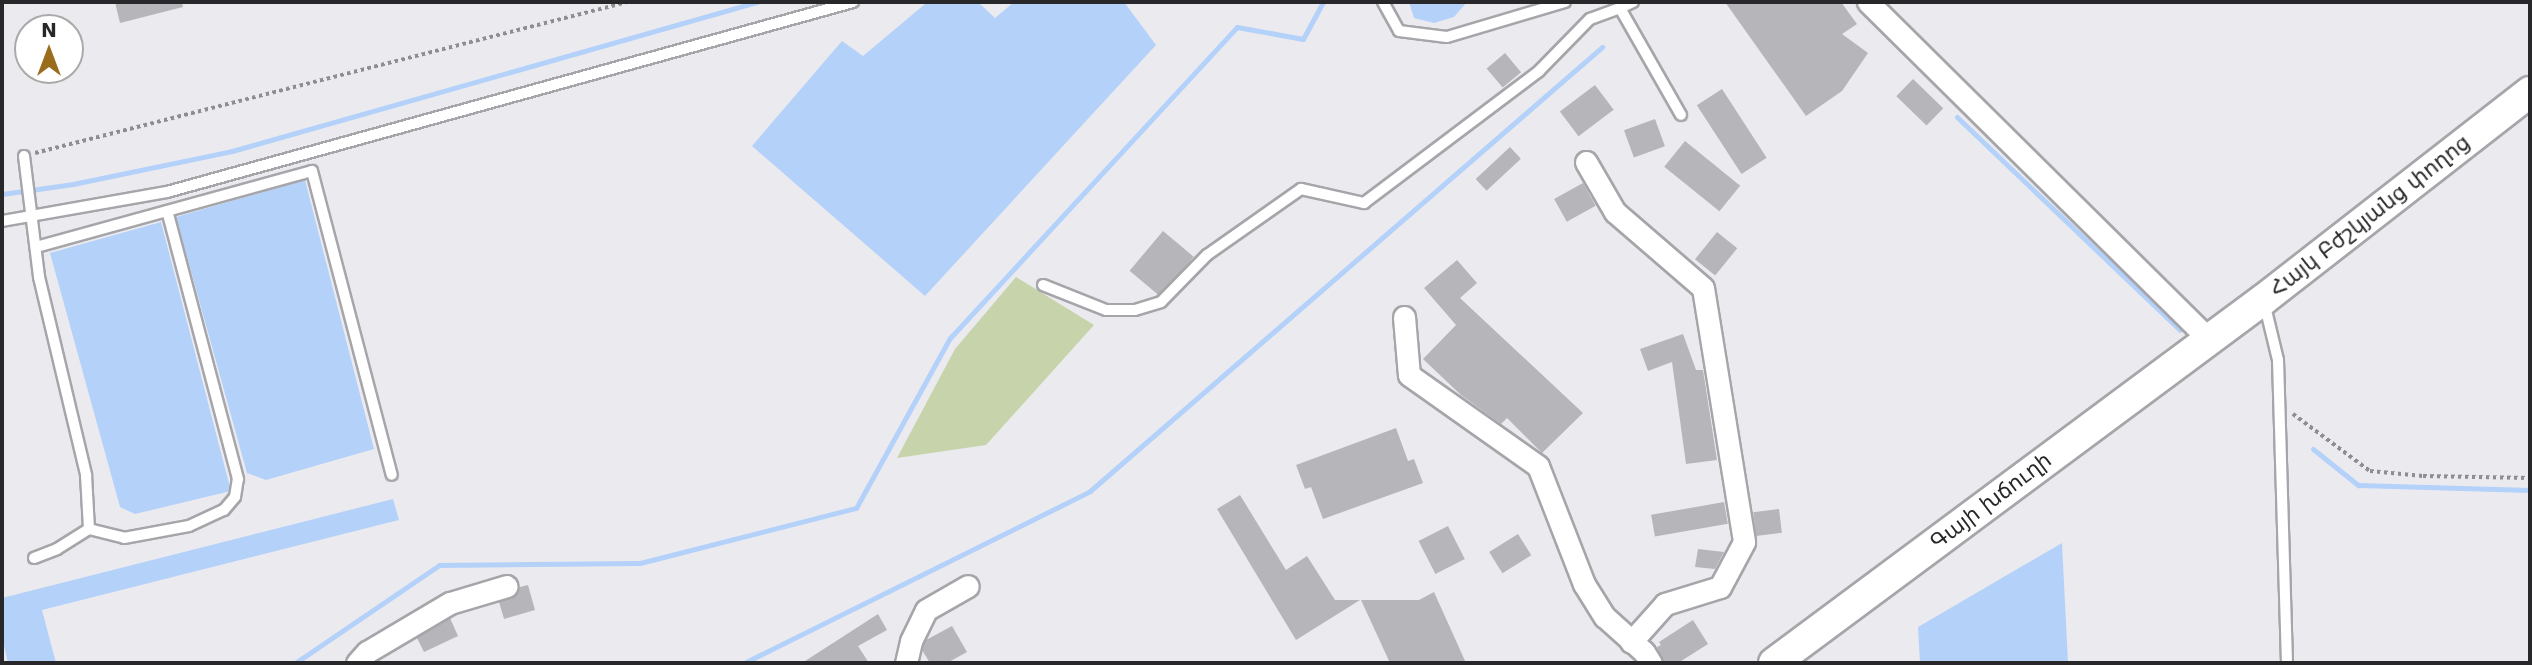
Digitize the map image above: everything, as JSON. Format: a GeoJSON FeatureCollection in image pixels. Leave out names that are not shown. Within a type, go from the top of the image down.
{"type":"FeatureCollection","features":[{"type":"Feature","properties":{"kind":"main road","name":"Հայկ Բժշկյանց փողոց"},"geometry":{"type":"LineString","coordinates":[[2208,339],[2264,299],[2530,92]]}},
{"type":"Feature","properties":{"kind":"main road","name":"Գայի խճուղի"},"geometry":{"type":"LineString","coordinates":[[1790,654],[2208,339]]}},
{"type":"Feature","properties":{"kind":"street"},"geometry":{"type":"LineString","coordinates":[[1868,2],[2208,339]]}},
{"type":"Feature","properties":{"kind":"street"},"geometry":{"type":"LineString","coordinates":[[1586,162],[1615,212],[1703,288],[1744,542],[1720,587],[1665,604],[1631,642]]}},
{"type":"Feature","properties":{"kind":"street"},"geometry":{"type":"LineString","coordinates":[[1404,317],[1409,374],[1538,466],[1584,584],[1605,617],[1644,652],[1651,663]]}},
{"type":"Feature","properties":{"kind":"street"},"geometry":{"type":"LineString","coordinates":[[357,663],[367,652],[450,603],[507,586]]}},
{"type":"Feature","properties":{"kind":"street"},"geometry":{"type":"LineString","coordinates":[[906,663],[911,641],[926,610],[968,586]]}},
{"type":"Feature","properties":{"kind":"lane"},"geometry":{"type":"LineString","coordinates":[[2,221],[167,192],[853,2]]}},
{"type":"Feature","properties":{"kind":"lane"},"geometry":{"type":"LineString","coordinates":[[1383,2],[1399,32],[1447,37],[1565,2]]}},
{"type":"Feature","properties":{"kind":"lane"},"geometry":{"type":"LineString","coordinates":[[1043,285],[1106,310],[1135,310],[1161,302],[1208,255],[1301,189],[1364,203],[1539,71],[1590,19],[1633,2]]}},
{"type":"Feature","properties":{"kind":"lane"},"geometry":{"type":"LineString","coordinates":[[1619,8],[1681,115]]}},
{"type":"Feature","properties":{"kind":"lane"},"geometry":{"type":"LineString","coordinates":[[25,161],[34,217],[38,276],[86,475],[89,529]]}},
{"type":"Feature","properties":{"kind":"lane"},"geometry":{"type":"LineString","coordinates":[[36,247],[312,171],[392,475]]}},
{"type":"Feature","properties":{"kind":"lane"},"geometry":{"type":"LineString","coordinates":[[34,558],[57,549],[89,529],[124,538],[189,526],[224,510],[236,497],[238,479],[167,211]]}},
{"type":"Feature","properties":{"kind":"lane"},"geometry":{"type":"LineString","coordinates":[[2264,299],[2278,360],[2287,663]]}},
{"type":"Feature","properties":{"kind":"path"},"geometry":{"type":"LineString","coordinates":[[25,161],[70,146],[628,2]]}},
{"type":"Feature","properties":{"kind":"path"},"geometry":{"type":"LineString","coordinates":[[2278,403],[2370,471],[2423,476],[2530,478]]}},
{"type":"Feature","properties":{"kind":"green space"},"geometry":{"type":"Polygon","coordinates":[[[1016,277],[1094,325],[986,445],[897,458],[955,349],[1016,277]]]}},
{"type":"Feature","properties":{"kind":"water"},"geometry":{"type":"Polygon","coordinates":[[[978,2],[995,18],[1014,2],[1124,2],[1156,45],[925,296],[752,146],[842,41],[863,56],[925,4],[978,2]]]}},
{"type":"Feature","properties":{"kind":"water"},"geometry":{"type":"Polygon","coordinates":[[[1409,2],[1467,2],[1454,17],[1434,23],[1414,18],[1409,2]]]}},
{"type":"Feature","properties":{"kind":"water"},"geometry":{"type":"Polygon","coordinates":[[[305,180],[374,449],[266,480],[247,473],[176,217],[305,180]]]}},
{"type":"Feature","properties":{"kind":"water"},"geometry":{"type":"Polygon","coordinates":[[[161,222],[231,491],[135,514],[120,507],[50,253],[161,222]]]}},
{"type":"Feature","properties":{"kind":"water"},"geometry":{"type":"Polygon","coordinates":[[[393,499],[399,520],[42,610],[56,663],[8,663],[2,637],[2,598],[393,499]]]}},
{"type":"Feature","properties":{"kind":"water"},"geometry":{"type":"Polygon","coordinates":[[[2062,543],[2068,663],[1920,663],[1918,627],[2062,543]]]}},
{"type":"Feature","properties":{"kind":"building"},"geometry":{"type":"Polygon","coordinates":[[[115,2],[182,2],[183,7],[120,23],[115,2]]]}},
{"type":"Feature","properties":{"kind":"building"},"geometry":{"type":"Polygon","coordinates":[[[1725,2],[1841,2],[1857,24],[1842,34],[1868,53],[1842,91],[1806,116],[1725,2]]]}},
{"type":"Feature","properties":{"kind":"building"},"geometry":{"type":"Polygon","coordinates":[[[1505,53],[1521,72],[1503,88],[1487,68],[1505,53]]]}},
{"type":"Feature","properties":{"kind":"building"},"geometry":{"type":"Polygon","coordinates":[[[1913,79],[1943,108],[1927,125],[1896,96],[1913,79]]]}},
{"type":"Feature","properties":{"kind":"building"},"geometry":{"type":"Polygon","coordinates":[[[1595,85],[1614,110],[1579,136],[1560,111],[1595,85]]]}},
{"type":"Feature","properties":{"kind":"building"},"geometry":{"type":"Polygon","coordinates":[[[1722,89],[1767,158],[1742,174],[1697,105],[1722,89]]]}},
{"type":"Feature","properties":{"kind":"building"},"geometry":{"type":"Polygon","coordinates":[[[1655,119],[1665,146],[1634,158],[1624,130],[1655,119]]]}},
{"type":"Feature","properties":{"kind":"building"},"geometry":{"type":"Polygon","coordinates":[[[1685,141],[1740,186],[1719,211],[1664,167],[1685,141]]]}},
{"type":"Feature","properties":{"kind":"building"},"geometry":{"type":"Polygon","coordinates":[[[1510,147],[1521,159],[1487,191],[1476,179],[1510,147]]]}},
{"type":"Feature","properties":{"kind":"building"},"geometry":{"type":"Polygon","coordinates":[[[1583,183],[1596,206],[1567,222],[1554,199],[1583,183]]]}},
{"type":"Feature","properties":{"kind":"building"},"geometry":{"type":"Polygon","coordinates":[[[1163,231],[1194,257],[1160,297],[1130,271],[1163,231]]]}},
{"type":"Feature","properties":{"kind":"building"},"geometry":{"type":"Polygon","coordinates":[[[1717,232],[1737,248],[1715,276],[1695,259],[1717,232]]]}},
{"type":"Feature","properties":{"kind":"building"},"geometry":{"type":"Polygon","coordinates":[[[1457,260],[1477,283],[1460,298],[1583,413],[1542,453],[1507,418],[1501,424],[1461,395],[1423,359],[1456,325],[1424,288],[1457,260]]]}},
{"type":"Feature","properties":{"kind":"building"},"geometry":{"type":"Polygon","coordinates":[[[1683,334],[1696,370],[1703,370],[1717,460],[1686,464],[1672,362],[1648,371],[1640,349],[1683,334]]]}},
{"type":"Feature","properties":{"kind":"building"},"geometry":{"type":"Polygon","coordinates":[[[1396,428],[1408,461],[1414,459],[1423,483],[1323,519],[1311,487],[1305,489],[1296,465],[1396,428]]]}},
{"type":"Feature","properties":{"kind":"building"},"geometry":{"type":"Polygon","coordinates":[[[1240,495],[1286,570],[1307,556],[1335,600],[1360,600],[1296,640],[1217,509],[1240,495]]]}},
{"type":"Feature","properties":{"kind":"building"},"geometry":{"type":"Polygon","coordinates":[[[1724,502],[1728,524],[1655,537],[1651,515],[1724,502]]]}},
{"type":"Feature","properties":{"kind":"building"},"geometry":{"type":"Polygon","coordinates":[[[1779,509],[1782,533],[1756,536],[1753,512],[1779,509]]]}},
{"type":"Feature","properties":{"kind":"building"},"geometry":{"type":"Polygon","coordinates":[[[1448,526],[1465,559],[1435,574],[1419,541],[1448,526]]]}},
{"type":"Feature","properties":{"kind":"building"},"geometry":{"type":"Polygon","coordinates":[[[1518,534],[1531,555],[1502,573],[1489,552],[1518,534]]]}},
{"type":"Feature","properties":{"kind":"building"},"geometry":{"type":"Polygon","coordinates":[[[1698,549],[1724,552],[1715,569],[1695,567],[1698,549]]]}},
{"type":"Feature","properties":{"kind":"building"},"geometry":{"type":"Polygon","coordinates":[[[528,585],[535,610],[504,619],[499,602],[511,598],[520,587],[528,585]]]}},
{"type":"Feature","properties":{"kind":"building"},"geometry":{"type":"Polygon","coordinates":[[[1434,592],[1466,663],[1390,663],[1361,600],[1419,600],[1434,592]]]}},
{"type":"Feature","properties":{"kind":"building"},"geometry":{"type":"Polygon","coordinates":[[[878,614],[887,630],[858,646],[869,663],[802,663],[878,614]]]}},
{"type":"Feature","properties":{"kind":"building"},"geometry":{"type":"Polygon","coordinates":[[[450,618],[458,636],[424,652],[417,638],[450,618]]]}},
{"type":"Feature","properties":{"kind":"building"},"geometry":{"type":"Polygon","coordinates":[[[1693,620],[1708,644],[1678,663],[1664,663],[1657,647],[1661,645],[1659,642],[1693,620]]]}},
{"type":"Feature","properties":{"kind":"building"},"geometry":{"type":"Polygon","coordinates":[[[952,626],[967,652],[947,663],[930,663],[922,650],[926,640],[952,626]]]}},
{"type":"Feature","properties":{"kind":"waterway"},"geometry":{"type":"LineString","coordinates":[[2,194],[73,184],[232,151],[757,2]]}},
{"type":"Feature","properties":{"kind":"waterway"},"geometry":{"type":"LineString","coordinates":[[295,663],[439,565],[640,563],[856,508],[950,338],[1237,27],[1303,39],[1323,2]]}},
{"type":"Feature","properties":{"kind":"waterway"},"geometry":{"type":"LineString","coordinates":[[744,663],[1090,491],[1602,47]]}},
{"type":"Feature","properties":{"kind":"waterway"},"geometry":{"type":"LineString","coordinates":[[1957,117],[2180,330]]}},
{"type":"Feature","properties":{"kind":"waterway"},"geometry":{"type":"LineString","coordinates":[[2313,449],[2358,485],[2530,490]]}}]}
